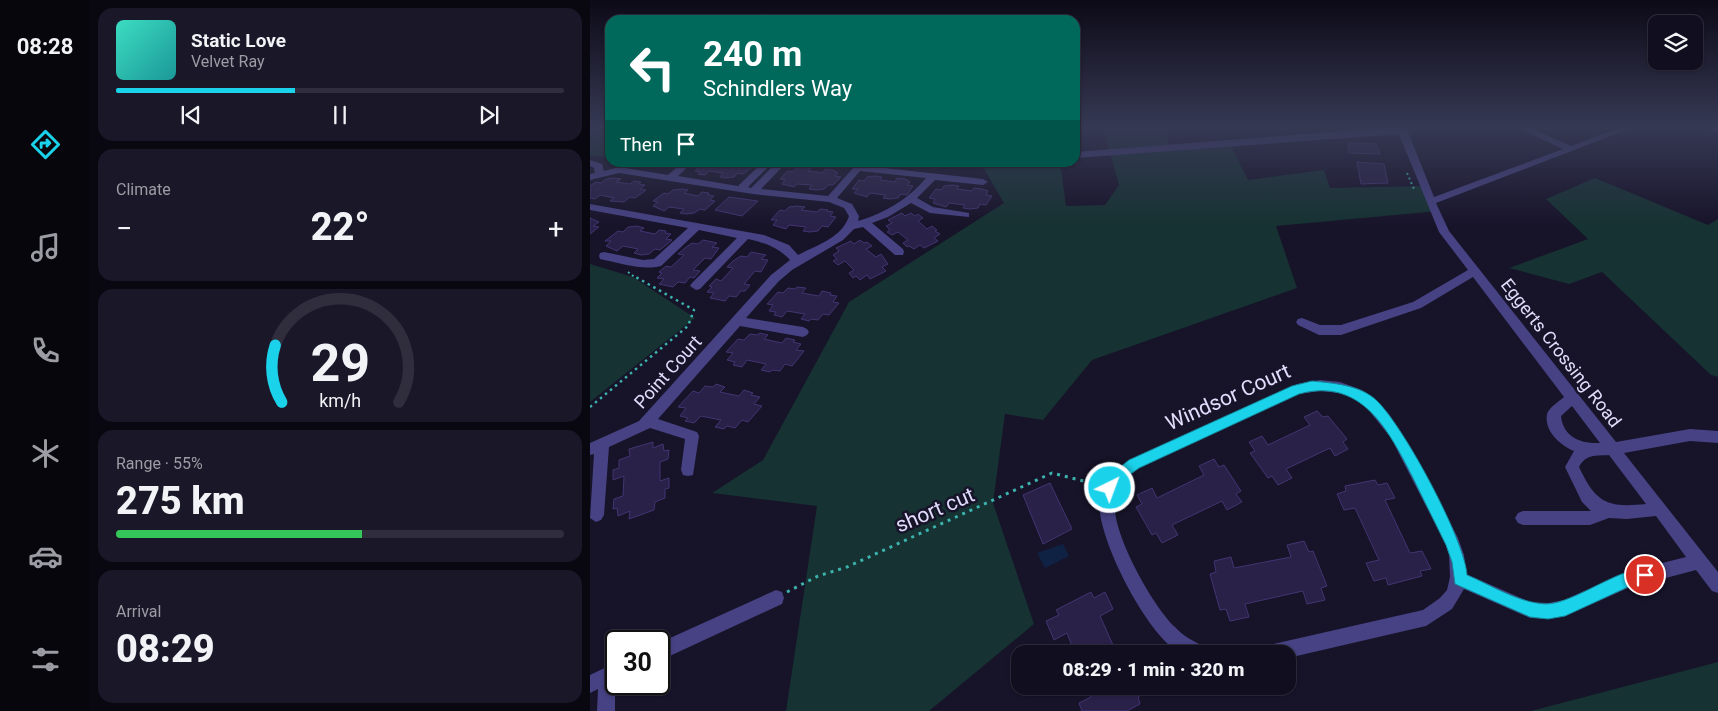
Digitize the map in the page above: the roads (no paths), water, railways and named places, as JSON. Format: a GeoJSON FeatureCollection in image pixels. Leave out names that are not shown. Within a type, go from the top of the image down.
{"type":"FeatureCollection","features":[{"type":"Feature","properties":{"kind":"street","name":"Eggerts Crossing Road"},"geometry":{"type":"LineString","coordinates":[[1414,160],[1444,232],[1718,585]]}},
{"type":"Feature","properties":{"kind":"street"},"geometry":{"type":"LineString","coordinates":[[1430,202],[1543,160]]}},
{"type":"Feature","properties":{"kind":"street"},"geometry":{"type":"LineString","coordinates":[[590,163],[599,166],[595,175]]}},
{"type":"Feature","properties":{"kind":"street"},"geometry":{"type":"LineString","coordinates":[[671,177],[683,167]]}},
{"type":"Feature","properties":{"kind":"street"},"geometry":{"type":"LineString","coordinates":[[740,189],[764,167]]}},
{"type":"Feature","properties":{"kind":"street"},"geometry":{"type":"LineString","coordinates":[[753,191],[778,167]]}},
{"type":"Feature","properties":{"kind":"street"},"geometry":{"type":"LineString","coordinates":[[831,200],[858,168],[983,182]]}},
{"type":"Feature","properties":{"kind":"street"},"geometry":{"type":"LineString","coordinates":[[595,175],[619,170],[753,191],[831,200],[841,202],[852,210],[854,216],[850,226]]}},
{"type":"Feature","properties":{"kind":"street","name":"Point Court"},"geometry":{"type":"LineString","coordinates":[[596,446],[647,421],[775,278],[797,261],[831,241],[850,226],[864,223],[911,198],[926,186],[932,176]]}},
{"type":"Feature","properties":{"kind":"street"},"geometry":{"type":"LineString","coordinates":[[911,198],[930,210],[965,216]]}},
{"type":"Feature","properties":{"kind":"street"},"geometry":{"type":"LineString","coordinates":[[590,207],[775,242],[785,248],[797,261]]}},
{"type":"Feature","properties":{"kind":"street"},"geometry":{"type":"LineString","coordinates":[[864,223],[899,252]]}},
{"type":"Feature","properties":{"kind":"street"},"geometry":{"type":"LineString","coordinates":[[604,256],[643,264],[657,263],[697,226]]}},
{"type":"Feature","properties":{"kind":"street"},"geometry":{"type":"LineString","coordinates":[[696,286],[746,235]]}},
{"type":"Feature","properties":{"kind":"street"},"geometry":{"type":"LineString","coordinates":[[1302,322],[1319,330],[1341,330],[1417,305],[1475,271]]}},
{"type":"Feature","properties":{"kind":"street"},"geometry":{"type":"LineString","coordinates":[[738,321],[802,332]]}},
{"type":"Feature","properties":{"kind":"street","name":"Windsor Court"},"geometry":{"type":"LineString","coordinates":[[1182,645],[1155,621],[1110,528],[1105,513],[1110,488],[1120,474],[1134,464],[1296,390],[1312,386],[1338,388],[1364,398],[1372,404],[1395,430],[1453,543],[1459,562],[1460,579]]}},
{"type":"Feature","properties":{"kind":"street"},"geometry":{"type":"LineString","coordinates":[[1573,397],[1554,414],[1555,427],[1567,442],[1586,450],[1613,449],[1690,435],[1718,437]]}},
{"type":"Feature","properties":{"kind":"street"},"geometry":{"type":"LineString","coordinates":[[647,421],[692,436],[688,470]]}},
{"type":"Feature","properties":{"kind":"street"},"geometry":{"type":"LineString","coordinates":[[596,446],[596,516]]}},
{"type":"Feature","properties":{"kind":"street"},"geometry":{"type":"LineString","coordinates":[[1586,450],[1578,456],[1572,466],[1579,484],[1593,505],[1607,512],[1620,514],[1659,509]]}},
{"type":"Feature","properties":{"kind":"street"},"geometry":{"type":"LineString","coordinates":[[1524,518],[1590,518],[1607,512]]}},
{"type":"Feature","properties":{"kind":"street"},"geometry":{"type":"LineString","coordinates":[[1296,648],[1426,618],[1448,603],[1460,579],[1530,610],[1548,611],[1565,608],[1627,580],[1700,561]]}},
{"type":"Feature","properties":{"kind":"street"},"geometry":{"type":"LineString","coordinates":[[670,647],[776,598]]}},
{"type":"Feature","properties":{"kind":"street"},"geometry":{"type":"LineString","coordinates":[[590,684],[605,676]]}},
{"type":"Feature","properties":{"kind":"street"},"geometry":{"type":"LineString","coordinates":[[606,711],[609,695]]}},
{"type":"Feature","properties":{"kind":"water"},"geometry":{"type":"Polygon","coordinates":[[[1063,544],[1069,556],[1045,568],[1037,553],[1063,544]]]}}]}
